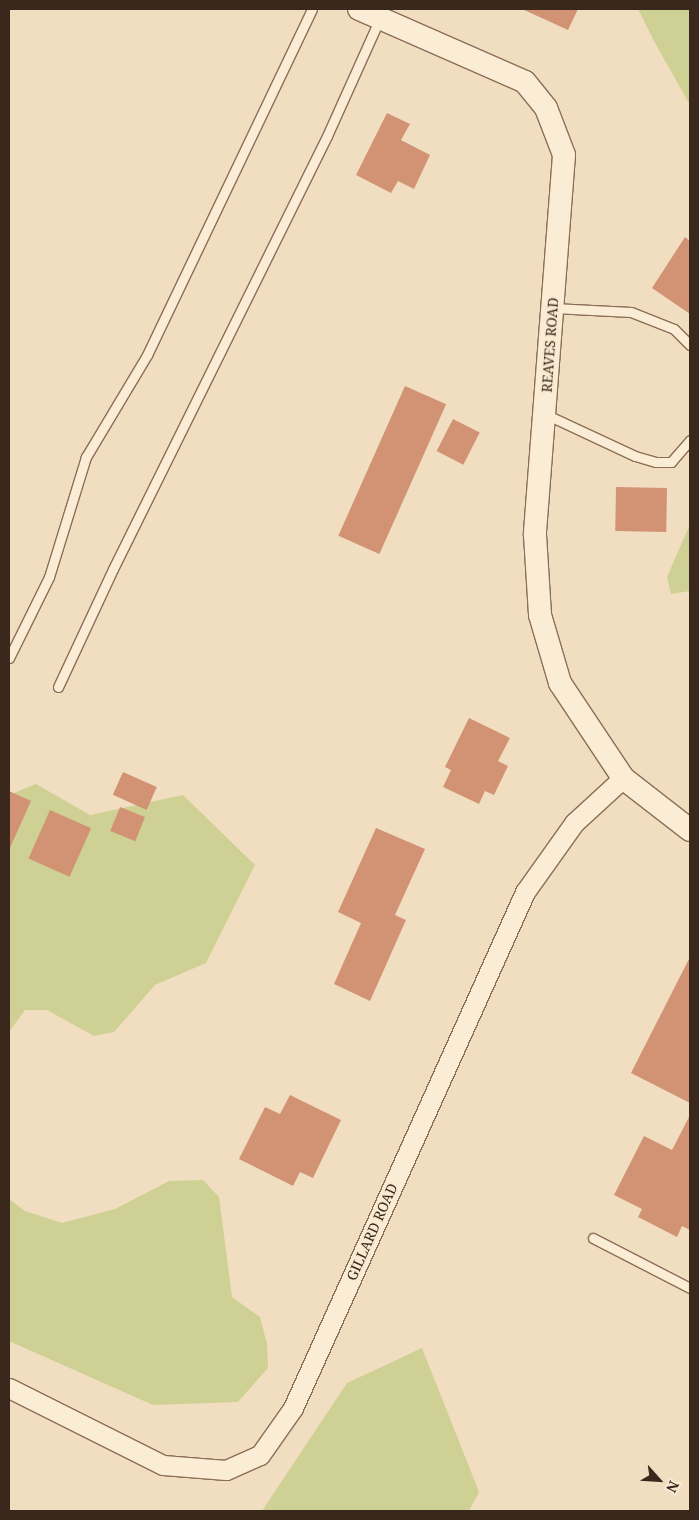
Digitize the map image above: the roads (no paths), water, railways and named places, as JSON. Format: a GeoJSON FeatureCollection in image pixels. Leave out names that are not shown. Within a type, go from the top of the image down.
{"type":"FeatureCollection","features":[{"type":"Feature","properties":{"kind":"street","name":"REAVES ROAD"},"geometry":{"type":"LineString","coordinates":[[359,9],[525,82],[546,108],[564,155],[535,535],[540,615],[560,683],[623,778],[690,830]]}},
{"type":"Feature","properties":{"kind":"street","name":"GILLARD ROAD"},"geometry":{"type":"LineString","coordinates":[[9,1388],[163,1465],[226,1470],[260,1455],[292,1408],[525,892],[574,823],[623,778]]}},
{"type":"Feature","properties":{"kind":"lane"},"geometry":{"type":"LineString","coordinates":[[9,658],[49,577],[86,456],[147,356],[312,9]]}},
{"type":"Feature","properties":{"kind":"lane"},"geometry":{"type":"LineString","coordinates":[[58,687],[143,508],[327,136],[380,18]]}},
{"type":"Feature","properties":{"kind":"lane"},"geometry":{"type":"LineString","coordinates":[[553,308],[631,312],[674,329],[690,345]]}},
{"type":"Feature","properties":{"kind":"lane"},"geometry":{"type":"LineString","coordinates":[[544,414],[635,456],[656,462],[672,462],[690,440]]}},
{"type":"Feature","properties":{"kind":"lane"},"geometry":{"type":"LineString","coordinates":[[592,1238],[690,1288]]}}]}
